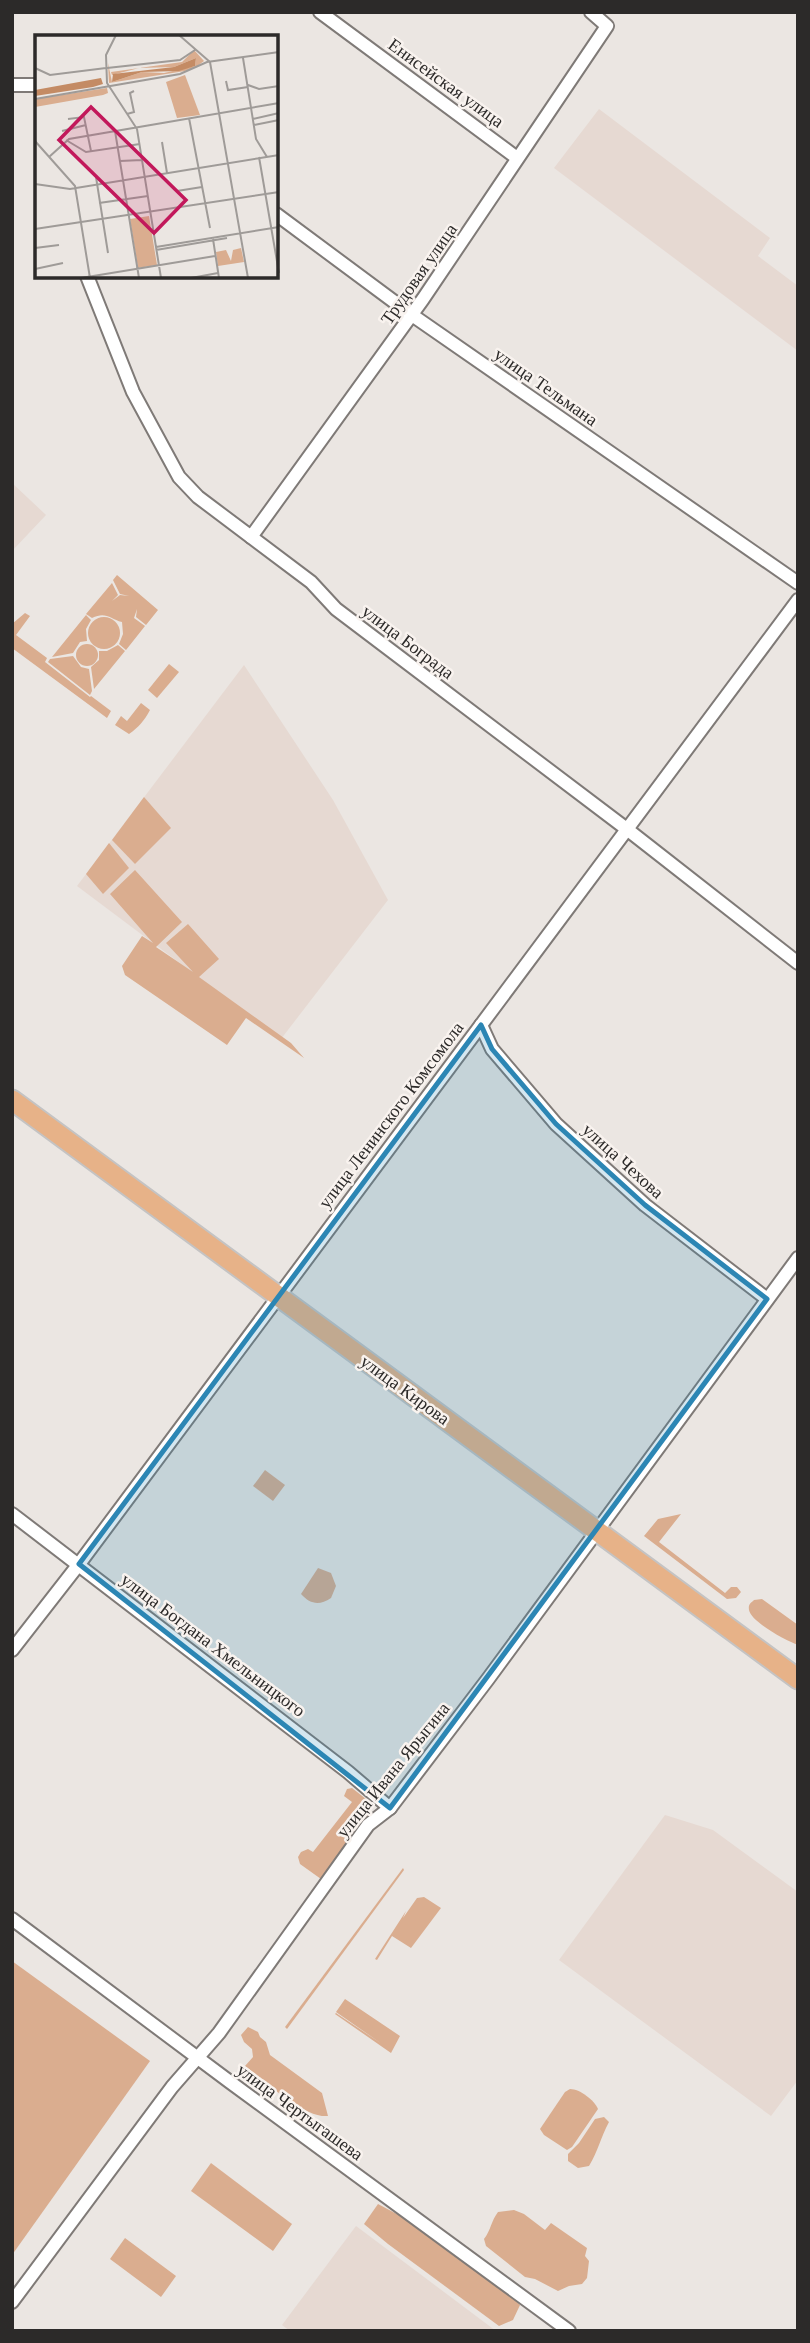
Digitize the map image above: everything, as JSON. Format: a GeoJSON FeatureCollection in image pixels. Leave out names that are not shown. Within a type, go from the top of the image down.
{"type":"FeatureCollection","features":[{"type":"Feature","properties":{"kind":"main road","name":"улица Кирова"},"geometry":{"type":"LineString","coordinates":[[12,1100],[798,1679]]}},
{"type":"Feature","properties":{"kind":"street","name":"Енисейская улица"},"geometry":{"type":"LineString","coordinates":[[320,12],[517,158]]}},
{"type":"Feature","properties":{"kind":"street","name":"Трудовая улица"},"geometry":{"type":"LineString","coordinates":[[251,537],[412,315],[607,26],[591,12]]}},
{"type":"Feature","properties":{"kind":"street"},"geometry":{"type":"LineString","coordinates":[[12,85],[35,85]]}},
{"type":"Feature","properties":{"kind":"street","name":"улица Тельмана"},"geometry":{"type":"LineString","coordinates":[[278,215],[412,315],[798,583]]}},
{"type":"Feature","properties":{"kind":"street","name":"улица Бограда"},"geometry":{"type":"LineString","coordinates":[[88,278],[133,392],[170,464],[186,487],[311,582],[335,609],[628,830],[798,963]]}},
{"type":"Feature","properties":{"kind":"street","name":"улица Ленинского Комсомола"},"geometry":{"type":"LineString","coordinates":[[12,1650],[798,600]]}},
{"type":"Feature","properties":{"kind":"street","name":"улица Чехова"},"geometry":{"type":"LineString","coordinates":[[481,1025],[492,1049],[556,1124],[645,1205],[767,1299]]}},
{"type":"Feature","properties":{"kind":"street","name":"улица Ивана Ярыгина"},"geometry":{"type":"LineString","coordinates":[[12,2302],[172,2087],[219,2034],[368,1825],[390,1808],[488,1679],[798,1258]]}},
{"type":"Feature","properties":{"kind":"street","name":"улица Богдана Хмельницкого"},"geometry":{"type":"LineString","coordinates":[[12,1514],[338,1763],[390,1808]]}},
{"type":"Feature","properties":{"kind":"street","name":"улица Чертыгашева"},"geometry":{"type":"LineString","coordinates":[[12,1919],[569,2331]]}},
{"type":"Feature","properties":{"kind":"highlighted area"},"geometry":{"type":"Polygon","coordinates":[[[481,1025],[492,1049],[556,1124],[645,1205],[767,1299],[390,1808],[79,1564],[481,1025]]]}},
{"type":"Feature","properties":{"kind":"shaded area"},"geometry":{"type":"Polygon","coordinates":[[[599,109],[770,238],[758,256],[798,286],[798,351],[554,168],[599,109]]]}},
{"type":"Feature","properties":{"kind":"shaded area"},"geometry":{"type":"Polygon","coordinates":[[[12,483],[46,515],[12,551],[12,483]]]}},
{"type":"Feature","properties":{"kind":"shaded area"},"geometry":{"type":"Polygon","coordinates":[[[117,575],[158,610],[146,625],[136,617],[137,609],[134,618],[145,626],[126,650],[119,644],[123,634],[122,622],[104,615],[92,618],[86,614],[112,583],[118,595],[112,601],[120,595],[129,596],[120,594],[113,580],[117,575]]]}},
{"type":"Feature","properties":{"kind":"shaded area"},"geometry":{"type":"Polygon","coordinates":[[[25,613],[30,616],[16,635],[47,658],[45,662],[111,711],[107,718],[12,648],[12,624],[25,613]]]}},
{"type":"Feature","properties":{"kind":"shaded area"},"geometry":{"type":"Polygon","coordinates":[[[86,615],[91,620],[86,629],[87,641],[80,642],[73,653],[52,657],[86,615]]]}},
{"type":"Feature","properties":{"kind":"shaded area"},"geometry":{"type":"Polygon","coordinates":[[[104,617],[115,622],[120,633],[115,644],[104,649],[93,644],[88,633],[93,622],[104,617]]]}},
{"type":"Feature","properties":{"kind":"shaded area"},"geometry":{"type":"Polygon","coordinates":[[[87,644],[97,651],[98,655],[91,665],[87,666],[77,659],[76,655],[83,645],[87,644]]]}},
{"type":"Feature","properties":{"kind":"shaded area"},"geometry":{"type":"Polygon","coordinates":[[[118,645],[125,651],[94,689],[91,667],[99,660],[99,651],[107,651],[118,645]]]}},
{"type":"Feature","properties":{"kind":"shaded area"},"geometry":{"type":"Polygon","coordinates":[[[73,656],[81,667],[89,669],[92,691],[90,695],[48,662],[50,659],[73,656]]]}},
{"type":"Feature","properties":{"kind":"shaded area"},"geometry":{"type":"Polygon","coordinates":[[[169,664],[179,672],[157,698],[148,690],[169,664]]]}},
{"type":"Feature","properties":{"kind":"shaded area"},"geometry":{"type":"Polygon","coordinates":[[[244,665],[333,800],[388,900],[281,1039],[77,886],[244,665]]]}},
{"type":"Feature","properties":{"kind":"shaded area"},"geometry":{"type":"Polygon","coordinates":[[[141,703],[150,710],[136,729],[129,734],[115,725],[121,716],[127,721],[141,703]]]}},
{"type":"Feature","properties":{"kind":"shaded area"},"geometry":{"type":"Polygon","coordinates":[[[144,797],[171,828],[135,864],[112,840],[144,797]]]}},
{"type":"Feature","properties":{"kind":"shaded area"},"geometry":{"type":"Polygon","coordinates":[[[109,843],[129,868],[103,894],[86,874],[109,843]]]}},
{"type":"Feature","properties":{"kind":"shaded area"},"geometry":{"type":"Polygon","coordinates":[[[135,870],[182,922],[156,947],[193,972],[166,943],[188,924],[219,959],[199,977],[291,1043],[304,1058],[246,1018],[227,1045],[125,975],[122,966],[142,936],[153,943],[110,894],[135,870]]]}},
{"type":"Feature","properties":{"kind":"shaded area"},"geometry":{"type":"Polygon","coordinates":[[[265,1470],[285,1485],[273,1501],[253,1486],[265,1470]]]}},
{"type":"Feature","properties":{"kind":"shaded area"},"geometry":{"type":"Polygon","coordinates":[[[681,1514],[659,1542],[725,1593],[731,1587],[737,1587],[741,1592],[736,1598],[727,1599],[644,1536],[658,1519],[681,1514]]]}},
{"type":"Feature","properties":{"kind":"shaded area"},"geometry":{"type":"Polygon","coordinates":[[[318,1568],[331,1573],[336,1586],[331,1598],[319,1603],[311,1602],[301,1594],[318,1568]]]}},
{"type":"Feature","properties":{"kind":"shaded area"},"geometry":{"type":"Polygon","coordinates":[[[762,1599],[798,1625],[798,1645],[770,1630],[751,1615],[750,1604],[754,1600],[762,1599]]]}},
{"type":"Feature","properties":{"kind":"shaded area"},"geometry":{"type":"Polygon","coordinates":[[[352,1788],[371,1803],[369,1815],[325,1878],[321,1879],[300,1864],[298,1857],[308,1849],[313,1852],[352,1802],[344,1796],[347,1789],[352,1788]]]}},
{"type":"Feature","properties":{"kind":"shaded area"},"geometry":{"type":"Polygon","coordinates":[[[665,1815],[713,1830],[798,1892],[798,2080],[771,2116],[559,1960],[665,1815]]]}},
{"type":"Feature","properties":{"kind":"shaded area"},"geometry":{"type":"Polygon","coordinates":[[[403,1868],[404,1870],[287,2029],[285,2027],[403,1868]]]}},
{"type":"Feature","properties":{"kind":"shaded area"},"geometry":{"type":"Polygon","coordinates":[[[424,1897],[441,1908],[411,1948],[392,1936],[377,1960],[375,1959],[406,1911],[403,1918],[417,1898],[424,1897]]]}},
{"type":"Feature","properties":{"kind":"shaded area"},"geometry":{"type":"Polygon","coordinates":[[[12,1961],[150,2061],[12,2255],[12,1961]]]}},
{"type":"Feature","properties":{"kind":"shaded area"},"geometry":{"type":"Polygon","coordinates":[[[345,1999],[400,2036],[391,2053],[335,2014],[382,2044],[336,2012],[345,1999]]]}},
{"type":"Feature","properties":{"kind":"shaded area"},"geometry":{"type":"Polygon","coordinates":[[[248,2027],[258,2032],[266,2042],[270,2055],[322,2093],[328,2116],[318,2115],[296,2105],[245,2066],[253,2057],[252,2049],[241,2035],[248,2027]]]}},
{"type":"Feature","properties":{"kind":"shaded area"},"geometry":{"type":"Polygon","coordinates":[[[570,2089],[586,2096],[598,2109],[572,2147],[567,2150],[544,2135],[540,2129],[565,2092],[570,2089]]]}},
{"type":"Feature","properties":{"kind":"shaded area"},"geometry":{"type":"Polygon","coordinates":[[[604,2117],[609,2122],[589,2166],[578,2168],[568,2161],[568,2154],[595,2119],[604,2117]]]}},
{"type":"Feature","properties":{"kind":"shaded area"},"geometry":{"type":"Polygon","coordinates":[[[211,2163],[292,2224],[273,2251],[191,2191],[211,2163]]]}},
{"type":"Feature","properties":{"kind":"shaded area"},"geometry":{"type":"Polygon","coordinates":[[[378,2204],[408,2220],[505,2291],[520,2305],[513,2320],[499,2326],[364,2224],[378,2204]]]}},
{"type":"Feature","properties":{"kind":"shaded area"},"geometry":{"type":"Polygon","coordinates":[[[514,2210],[545,2230],[551,2223],[587,2248],[587,2278],[582,2284],[558,2291],[525,2277],[486,2246],[484,2239],[498,2212],[514,2210]]]}},
{"type":"Feature","properties":{"kind":"shaded area"},"geometry":{"type":"Polygon","coordinates":[[[356,2226],[496,2331],[290,2331],[282,2325],[356,2226]]]}},
{"type":"Feature","properties":{"kind":"shaded area"},"geometry":{"type":"Polygon","coordinates":[[[125,2238],[176,2276],[161,2297],[110,2259],[125,2238]]]}}]}
